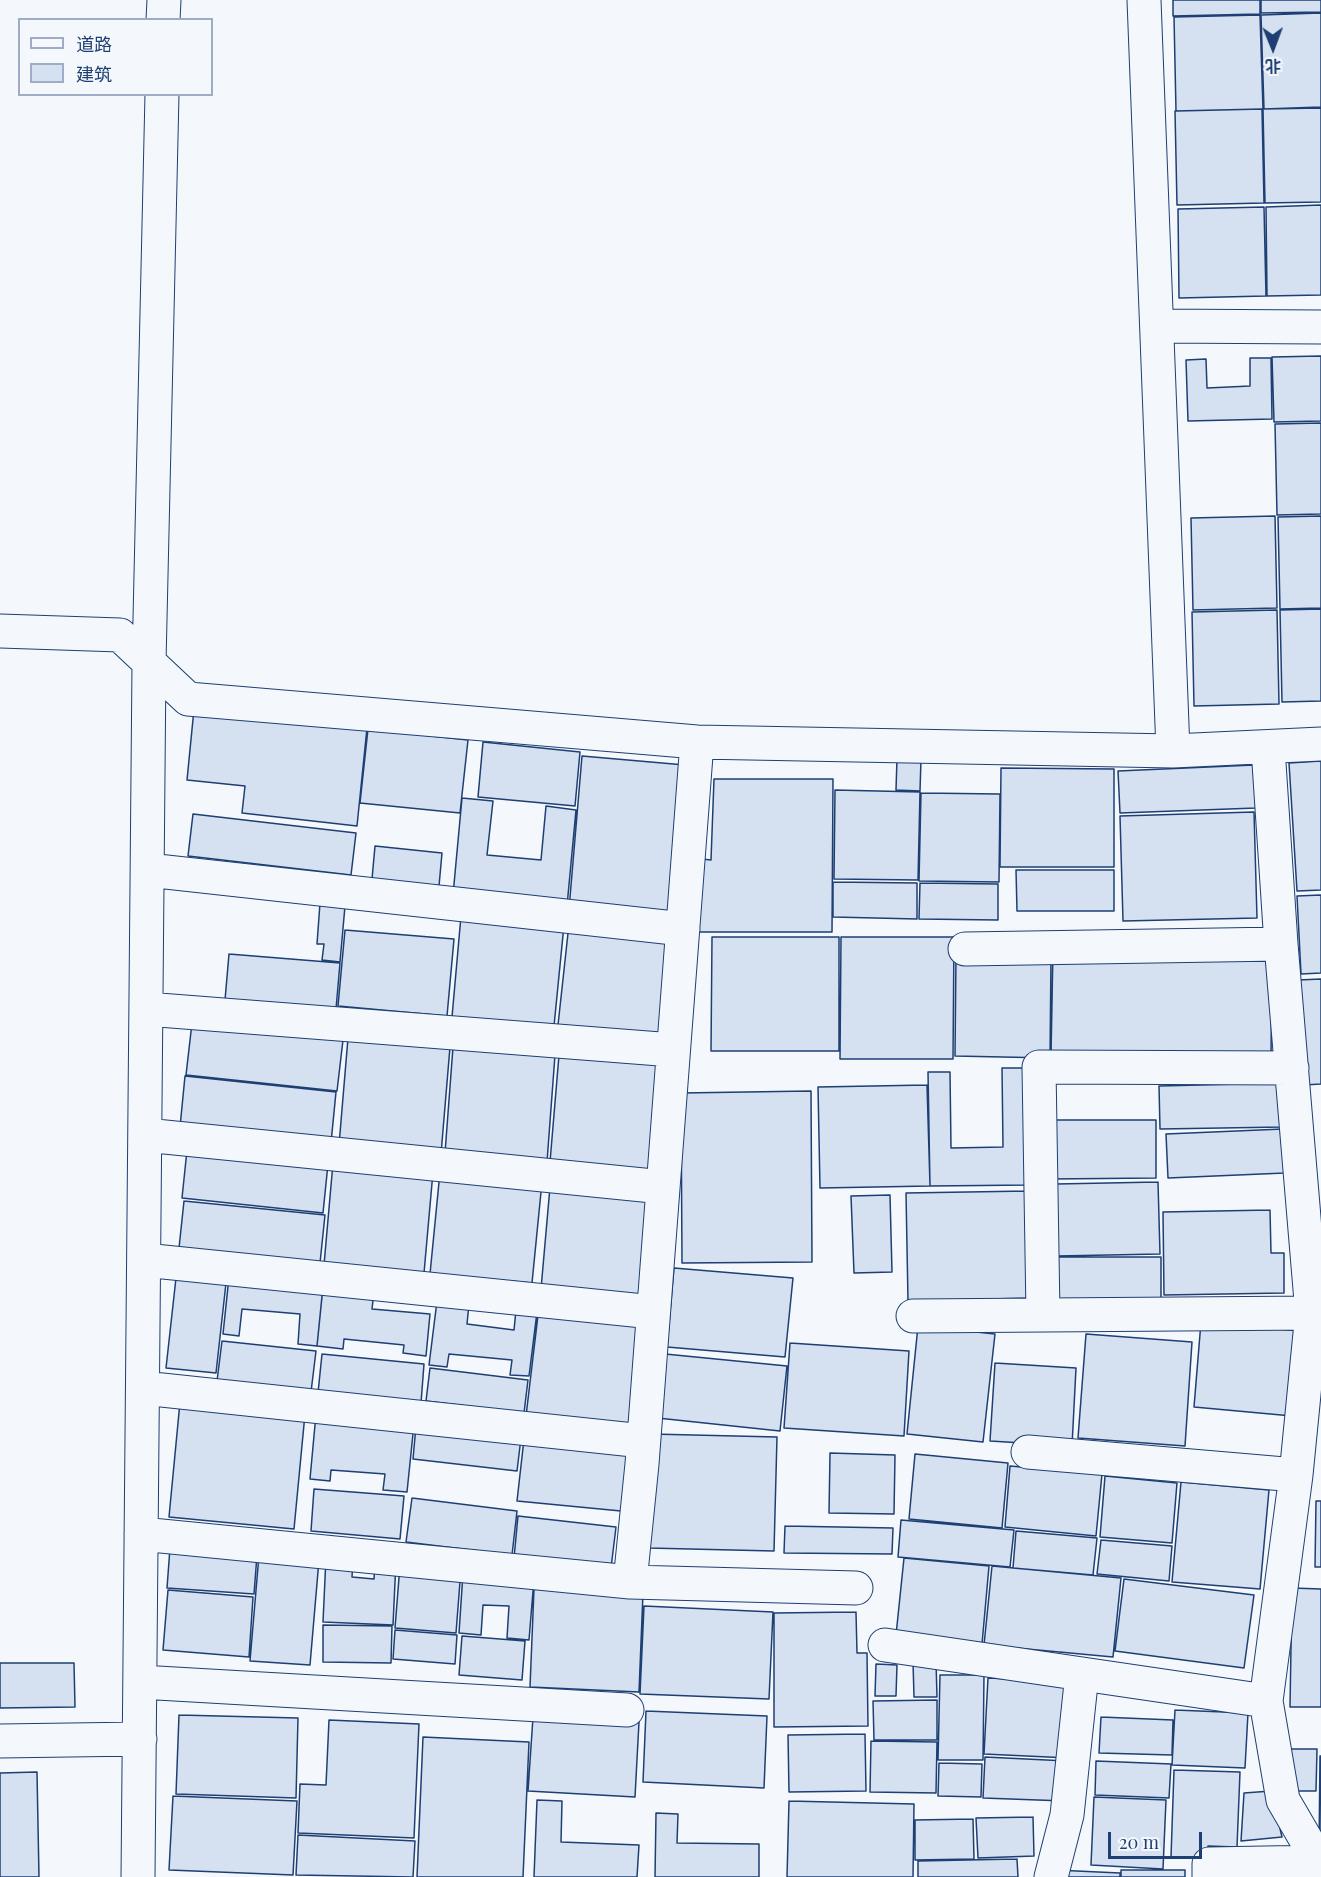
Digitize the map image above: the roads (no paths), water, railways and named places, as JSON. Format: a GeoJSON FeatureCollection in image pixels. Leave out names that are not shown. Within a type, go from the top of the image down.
{"type":"FeatureCollection","features":[{"type":"Feature","properties":{"kind":"street"},"geometry":{"type":"LineString","coordinates":[[163,18],[164,0]]}},
{"type":"Feature","properties":{"kind":"street"},"geometry":{"type":"LineString","coordinates":[[1144,0],[1173,751]]}},
{"type":"Feature","properties":{"kind":"street"},"geometry":{"type":"LineString","coordinates":[[138,1877],[149,663],[162,96]]}},
{"type":"Feature","properties":{"kind":"street"},"geometry":{"type":"LineString","coordinates":[[1157,326],[1321,327]]}},
{"type":"Feature","properties":{"kind":"street"},"geometry":{"type":"LineString","coordinates":[[0,631],[120,635],[189,699],[697,742],[1173,751],[1321,744]]}},
{"type":"Feature","properties":{"kind":"street"},"geometry":{"type":"LineString","coordinates":[[630,1582],[697,742]]}},
{"type":"Feature","properties":{"kind":"street"},"geometry":{"type":"LineString","coordinates":[[1209,1877],[1209,1864],[1320,1862],[1283,1800],[1266,1701],[1296,1475],[1312,1313],[1281,944],[1269,748]]}},
{"type":"Feature","properties":{"kind":"street"},"geometry":{"type":"LineString","coordinates":[[148,870],[683,929]]}},
{"type":"Feature","properties":{"kind":"street"},"geometry":{"type":"LineString","coordinates":[[965,949],[1281,944]]}},
{"type":"Feature","properties":{"kind":"street"},"geometry":{"type":"LineString","coordinates":[[146,1010],[673,1050]]}},
{"type":"Feature","properties":{"kind":"street"},"geometry":{"type":"LineString","coordinates":[[1043,1315],[1039,1067],[1292,1068]]}},
{"type":"Feature","properties":{"kind":"street"},"geometry":{"type":"LineString","coordinates":[[145,1135],[663,1187]]}},
{"type":"Feature","properties":{"kind":"street"},"geometry":{"type":"LineString","coordinates":[[144,1260],[653,1312]]}},
{"type":"Feature","properties":{"kind":"street"},"geometry":{"type":"LineString","coordinates":[[913,1316],[1312,1313]]}},
{"type":"Feature","properties":{"kind":"street"},"geometry":{"type":"LineString","coordinates":[[143,1388],[643,1441]]}},
{"type":"Feature","properties":{"kind":"street"},"geometry":{"type":"LineString","coordinates":[[1028,1452],[1296,1475]]}},
{"type":"Feature","properties":{"kind":"street"},"geometry":{"type":"LineString","coordinates":[[141,1534],[630,1582],[856,1588]]}},
{"type":"Feature","properties":{"kind":"street"},"geometry":{"type":"LineString","coordinates":[[885,1645],[1266,1701]]}},
{"type":"Feature","properties":{"kind":"street"},"geometry":{"type":"LineString","coordinates":[[1051,1877],[1067,1815],[1082,1674]]}},
{"type":"Feature","properties":{"kind":"street"},"geometry":{"type":"LineString","coordinates":[[140,1682],[627,1710]]}},
{"type":"Feature","properties":{"kind":"street"},"geometry":{"type":"LineString","coordinates":[[0,1741],[140,1739]]}}]}
